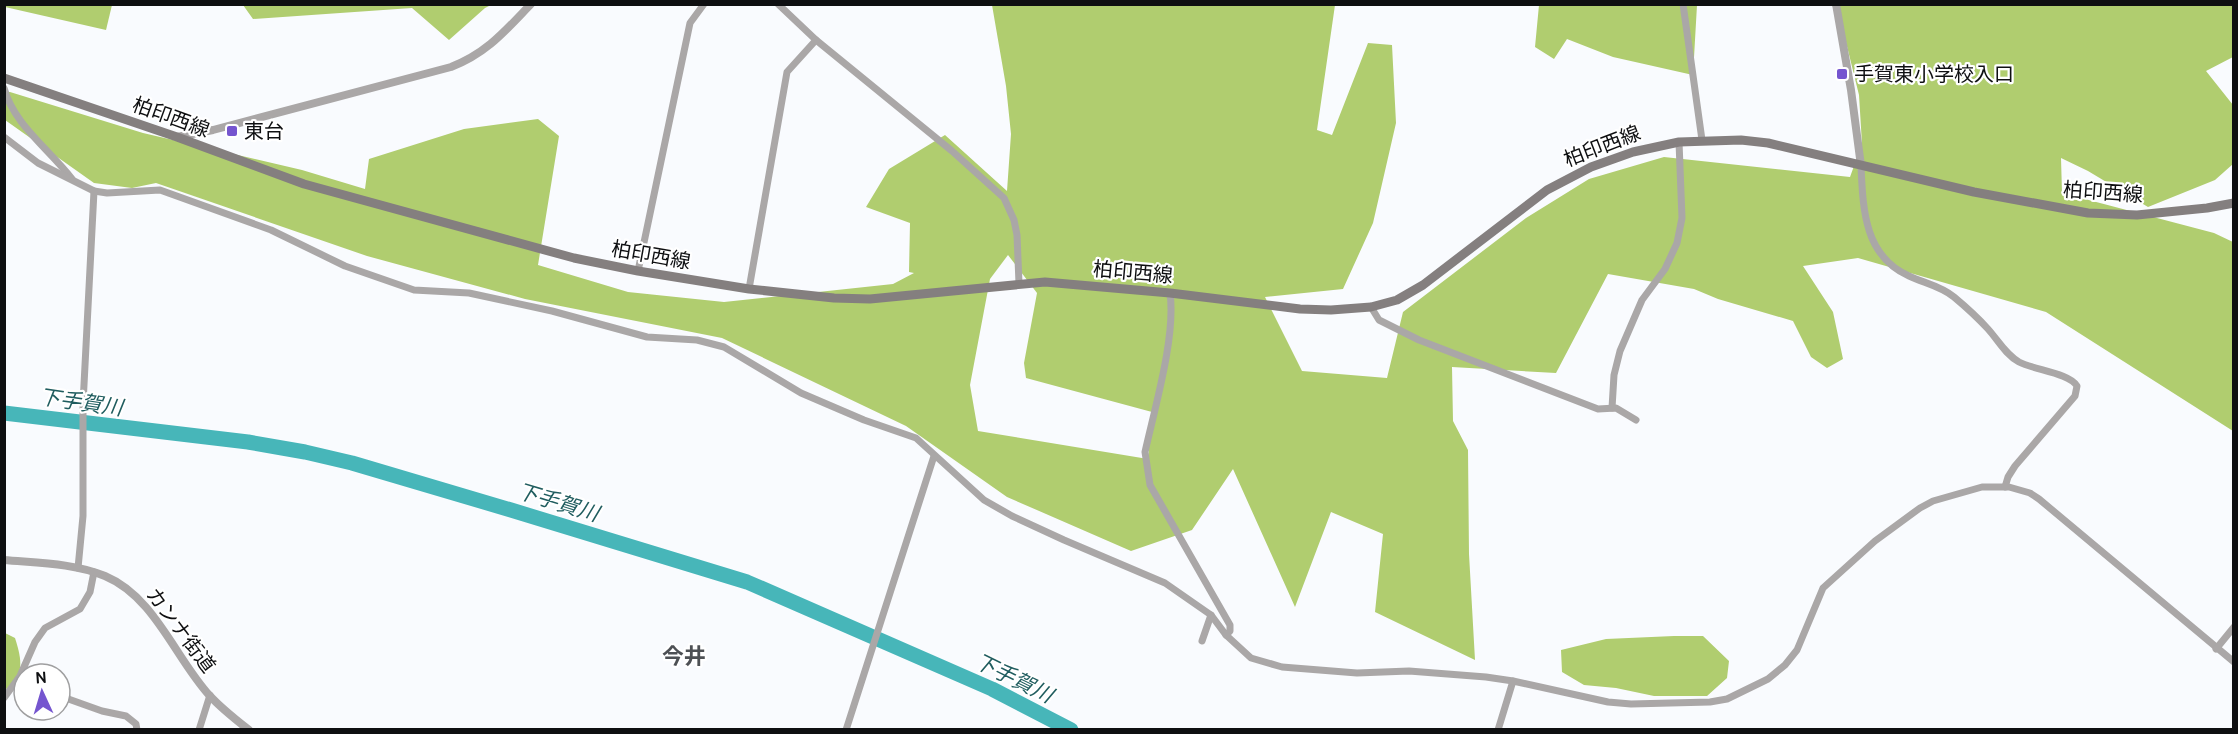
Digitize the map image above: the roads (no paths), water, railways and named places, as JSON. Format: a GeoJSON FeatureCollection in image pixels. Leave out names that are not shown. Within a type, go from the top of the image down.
{"type":"FeatureCollection","features":[{"type":"Feature","properties":{"kind":"main road","name":"柏印西線"},"geometry":{"type":"LineString","coordinates":[[4,78],[177,136],[259,168],[344,196],[574,258],[749,289],[834,298],[870,299],[1045,282],[1170,293],[1300,309],[1331,310],[1371,307],[1397,300],[1436,277],[1528,203],[1568,177],[1634,152],[1679,142],[1702,140],[1768,143],[1974,192],[2099,214],[2137,215],[2234,203]]}},
{"type":"Feature","properties":{"kind":"street"},"geometry":{"type":"LineString","coordinates":[[177,136],[213,130],[452,67],[470,60],[490,46],[531,4]]}},
{"type":"Feature","properties":{"kind":"street"},"geometry":{"type":"LineString","coordinates":[[638,271],[690,23],[704,4]]}},
{"type":"Feature","properties":{"kind":"street"},"geometry":{"type":"LineString","coordinates":[[778,4],[816,40],[952,151],[1004,198],[1014,220],[1017,235],[1019,283]]}},
{"type":"Feature","properties":{"kind":"street"},"geometry":{"type":"LineString","coordinates":[[1683,4],[1702,140]]}},
{"type":"Feature","properties":{"kind":"street"},"geometry":{"type":"LineString","coordinates":[[1836,4],[1851,90],[1863,195],[1871,239],[1877,252],[1887,263],[1904,274],[1944,290],[1954,297],[1988,328],[2012,357],[2021,363],[2070,379],[2077,386],[2075,396],[2015,466],[2005,487]]}},
{"type":"Feature","properties":{"kind":"street"},"geometry":{"type":"LineString","coordinates":[[749,289],[787,72],[816,40]]}},
{"type":"Feature","properties":{"kind":"street"},"geometry":{"type":"LineString","coordinates":[[4,88],[7,98],[20,119],[74,181]]}},
{"type":"Feature","properties":{"kind":"street"},"geometry":{"type":"LineString","coordinates":[[4,138],[38,163],[94,191],[107,193],[160,190],[280,234],[345,266],[414,290],[469,293],[552,311],[647,337],[697,340],[724,347],[801,393],[864,420],[916,438],[984,500],[1064,540],[1165,583],[1211,615],[1226,635],[1251,658],[1282,667],[1357,673],[1451,674],[1513,681],[1608,702],[1631,704],[1710,702],[1727,699],[1768,679],[1785,665],[1797,650],[1823,588],[1875,541],[1933,501],[1982,487],[2005,487],[2030,493],[2039,499],[2234,662]]}},
{"type":"Feature","properties":{"kind":"street"},"geometry":{"type":"LineString","coordinates":[[1612,408],[1614,375],[1620,351],[1642,300],[1665,269],[1677,243],[1682,218],[1679,142]]}},
{"type":"Feature","properties":{"kind":"street"},"geometry":{"type":"LineString","coordinates":[[78,568],[83,516],[83,404],[94,191]]}},
{"type":"Feature","properties":{"kind":"street"},"geometry":{"type":"LineString","coordinates":[[1170,293],[1169,333],[1145,452],[1146,464],[1150,484],[1230,625],[1230,631],[1226,635]]}},
{"type":"Feature","properties":{"kind":"street"},"geometry":{"type":"LineString","coordinates":[[1371,307],[1379,320],[1419,340],[1598,409],[1612,408],[1622,411],[1635,420]]}},
{"type":"Feature","properties":{"kind":"street"},"geometry":{"type":"LineString","coordinates":[[846,729],[934,456]]}},
{"type":"Feature","properties":{"kind":"street","name":"カンナ街道"},"geometry":{"type":"LineString","coordinates":[[4,560],[78,568],[116,581],[133,593],[146,607],[210,695],[249,729]]}},
{"type":"Feature","properties":{"kind":"street"},"geometry":{"type":"LineString","coordinates":[[28,662],[45,628],[80,609],[90,592],[94,572]]}},
{"type":"Feature","properties":{"kind":"street"},"geometry":{"type":"LineString","coordinates":[[1202,641],[1211,615]]}},
{"type":"Feature","properties":{"kind":"street"},"geometry":{"type":"LineString","coordinates":[[2216,649],[2234,627]]}},
{"type":"Feature","properties":{"kind":"street"},"geometry":{"type":"LineString","coordinates":[[1498,729],[1513,681]]}},
{"type":"Feature","properties":{"kind":"street"},"geometry":{"type":"LineString","coordinates":[[199,729],[210,695]]}},
{"type":"Feature","properties":{"kind":"street"},"geometry":{"type":"LineString","coordinates":[[72,700],[102,711],[126,716],[136,724],[137,729]]}},
{"type":"Feature","properties":{"kind":"waterway","name":"下手賀川"},"geometry":{"type":"LineString","coordinates":[[4,413],[248,442],[305,452],[352,463],[511,510],[747,582],[992,689],[1071,730]]}},
{"type":"Feature","properties":{"kind":"place","name":"手賀東小学校入口"},"geometry":{"type":"Point","coordinates":[1842,74]}},
{"type":"Feature","properties":{"kind":"place","name":"東台"},"geometry":{"type":"Point","coordinates":[232,131]}},
{"type":"Feature","properties":{"kind":"district","name":"今井"},"geometry":{"type":"Point","coordinates":[684,656]}}]}
